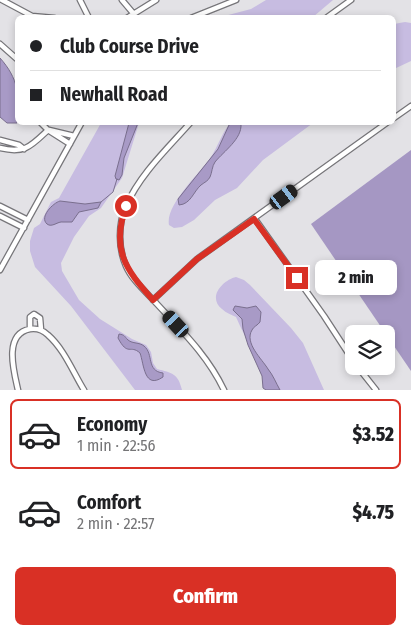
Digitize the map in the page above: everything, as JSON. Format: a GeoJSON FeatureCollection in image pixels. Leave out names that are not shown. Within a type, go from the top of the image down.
{"type":"FeatureCollection","features":[{"type":"Feature","properties":{"kind":"street"},"geometry":{"type":"LineString","coordinates":[[2,0],[30,15]]}},
{"type":"Feature","properties":{"kind":"street"},"geometry":{"type":"LineString","coordinates":[[80,0],[88,15]]}},
{"type":"Feature","properties":{"kind":"street"},"geometry":{"type":"LineString","coordinates":[[122,0],[133,13]]}},
{"type":"Feature","properties":{"kind":"street"},"geometry":{"type":"LineString","coordinates":[[131,15],[156,0]]}},
{"type":"Feature","properties":{"kind":"street"},"geometry":{"type":"LineString","coordinates":[[198,15],[236,0]]}},
{"type":"Feature","properties":{"kind":"street"},"geometry":{"type":"LineString","coordinates":[[330,15],[351,0]]}},
{"type":"Feature","properties":{"kind":"street"},"geometry":{"type":"LineString","coordinates":[[0,44],[15,57]]}},
{"type":"Feature","properties":{"kind":"street"},"geometry":{"type":"LineString","coordinates":[[396,117],[411,106]]}},
{"type":"Feature","properties":{"kind":"street"},"geometry":{"type":"LineString","coordinates":[[43,125],[70,144]]}},
{"type":"Feature","properties":{"kind":"street"},"geometry":{"type":"LineString","coordinates":[[0,270],[80,125]]}},
{"type":"Feature","properties":{"kind":"street"},"geometry":{"type":"LineString","coordinates":[[188,125],[146,174],[134,191],[123,215],[122,256],[127,268],[137,282],[198,348],[224,390]]}},
{"type":"Feature","properties":{"kind":"street"},"geometry":{"type":"LineString","coordinates":[[153,300],[197,259],[384,125]]}},
{"type":"Feature","properties":{"kind":"street"},"geometry":{"type":"LineString","coordinates":[[0,148],[14,151],[24,149],[32,145],[48,130],[74,136]]}},
{"type":"Feature","properties":{"kind":"street"},"geometry":{"type":"LineString","coordinates":[[0,140],[19,145],[24,149]]}},
{"type":"Feature","properties":{"kind":"street"},"geometry":{"type":"LineString","coordinates":[[0,206],[28,220]]}},
{"type":"Feature","properties":{"kind":"street"},"geometry":{"type":"LineString","coordinates":[[12,222],[16,215]]}},
{"type":"Feature","properties":{"kind":"street"},"geometry":{"type":"LineString","coordinates":[[0,216],[24,228]]}},
{"type":"Feature","properties":{"kind":"street"},"geometry":{"type":"LineString","coordinates":[[254,219],[345,348]]}},
{"type":"Feature","properties":{"kind":"street"},"geometry":{"type":"LineString","coordinates":[[30,329],[30,317],[34,314],[40,318],[41,330]]}},
{"type":"Feature","properties":{"kind":"street"},"geometry":{"type":"LineString","coordinates":[[18,390],[12,352],[18,336],[30,329],[41,330],[54,342],[84,390]]}},
{"type":"Feature","properties":{"kind":"street"},"geometry":{"type":"LineString","coordinates":[[364,375],[376,390]]}},
{"type":"Feature","properties":{"kind":"shaded area"},"geometry":{"type":"Polygon","coordinates":[[[266,0],[333,0],[315,15],[228,15],[251,9],[266,0]]]}},
{"type":"Feature","properties":{"kind":"shaded area"},"geometry":{"type":"Polygon","coordinates":[[[411,23],[411,61],[396,68],[396,24],[411,23]]]}},
{"type":"Feature","properties":{"kind":"shaded area"},"geometry":{"type":"Polygon","coordinates":[[[0,58],[11,73],[15,83],[15,123],[7,123],[0,117],[0,58]]]}},
{"type":"Feature","properties":{"kind":"shaded area"},"geometry":{"type":"Polygon","coordinates":[[[100,125],[138,125],[122,178],[101,208],[89,216],[74,237],[61,263],[62,271],[79,300],[100,319],[132,339],[146,345],[151,352],[153,363],[157,369],[174,375],[179,380],[182,390],[135,390],[71,306],[35,267],[30,251],[30,241],[34,228],[40,224],[51,202],[59,198],[100,125]]]}},
{"type":"Feature","properties":{"kind":"shaded area"},"geometry":{"type":"Polygon","coordinates":[[[128,125],[137,125],[124,158],[122,175],[119,180],[115,176],[128,125]]]}},
{"type":"Feature","properties":{"kind":"shaded area"},"geometry":{"type":"Polygon","coordinates":[[[229,125],[310,125],[263,160],[237,188],[215,200],[194,220],[182,227],[174,228],[169,225],[172,208],[211,157],[229,125]]]}},
{"type":"Feature","properties":{"kind":"shaded area"},"geometry":{"type":"Polygon","coordinates":[[[229,125],[241,125],[236,140],[213,165],[208,180],[198,188],[189,200],[179,205],[178,199],[218,149],[229,125]]]}},
{"type":"Feature","properties":{"kind":"shaded area"},"geometry":{"type":"Polygon","coordinates":[[[411,150],[411,371],[395,347],[395,325],[380,325],[311,224],[411,150]]]}},
{"type":"Feature","properties":{"kind":"shaded area"},"geometry":{"type":"Polygon","coordinates":[[[60,201],[85,204],[101,202],[98,208],[79,212],[72,222],[47,224],[45,221],[46,214],[54,204],[60,201]]]}},
{"type":"Feature","properties":{"kind":"shaded area"},"geometry":{"type":"Polygon","coordinates":[[[236,277],[250,285],[303,343],[324,390],[274,390],[236,317],[227,313],[218,304],[216,299],[216,294],[222,285],[236,277]]]}},
{"type":"Feature","properties":{"kind":"shaded area"},"geometry":{"type":"Polygon","coordinates":[[[235,306],[247,308],[256,306],[261,312],[260,322],[253,329],[250,340],[280,390],[266,390],[263,388],[262,376],[248,345],[242,319],[233,310],[235,306]]]}},
{"type":"Feature","properties":{"kind":"shaded area"},"geometry":{"type":"Polygon","coordinates":[[[119,334],[130,341],[144,346],[149,353],[152,366],[158,372],[163,373],[163,377],[157,380],[148,378],[140,353],[124,347],[118,338],[119,334]]]}},
{"type":"Feature","properties":{"kind":"waterway"},"geometry":{"type":"LineString","coordinates":[[101,202],[113,192],[117,179]]}},
{"type":"Feature","properties":{"kind":"route"},"geometry":{"type":"LineString","coordinates":[[126,206],[121,225],[122,256],[127,268],[153,300],[197,259],[254,219],[297,278]]}}]}
